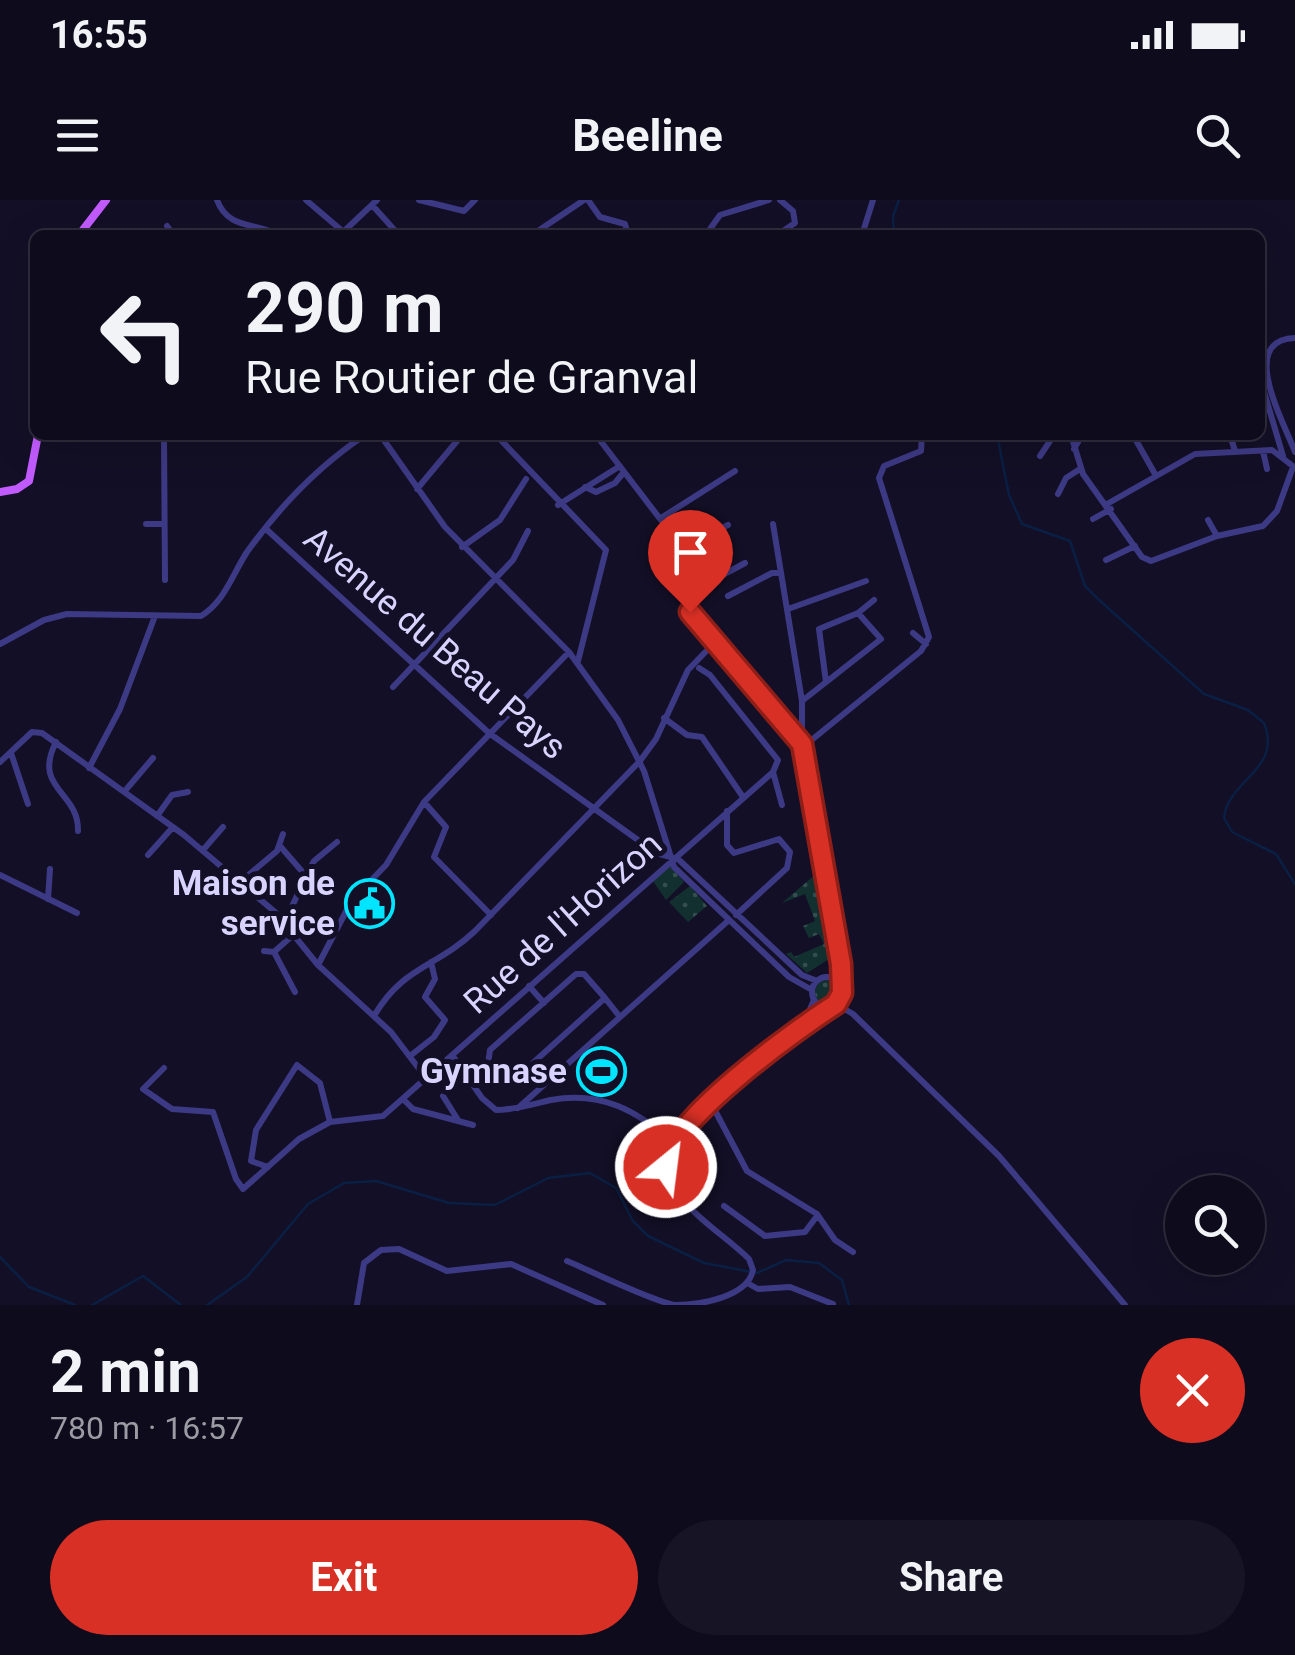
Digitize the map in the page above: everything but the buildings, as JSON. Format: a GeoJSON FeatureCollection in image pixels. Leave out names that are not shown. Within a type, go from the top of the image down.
{"type":"FeatureCollection","features":[{"type":"Feature","properties":{"kind":"main road"},"geometry":{"type":"LineString","coordinates":[[83,230],[106,200]]}},
{"type":"Feature","properties":{"kind":"main road"},"geometry":{"type":"LineString","coordinates":[[0,492],[29,480],[37,440]]}},
{"type":"Feature","properties":{"kind":"street"},"geometry":{"type":"LineString","coordinates":[[218,200],[222,212],[240,224],[261,230]]}},
{"type":"Feature","properties":{"kind":"street"},"geometry":{"type":"LineString","coordinates":[[306,200],[339,230]]}},
{"type":"Feature","properties":{"kind":"street"},"geometry":{"type":"LineString","coordinates":[[419,200],[464,211],[475,200]]}},
{"type":"Feature","properties":{"kind":"street"},"geometry":{"type":"LineString","coordinates":[[540,230],[586,200],[600,216],[625,224],[627,230]]}},
{"type":"Feature","properties":{"kind":"street"},"geometry":{"type":"LineString","coordinates":[[710,229],[720,215],[770,200]]}},
{"type":"Feature","properties":{"kind":"street"},"geometry":{"type":"LineString","coordinates":[[780,200],[792,211],[794,222],[784,230]]}},
{"type":"Feature","properties":{"kind":"street"},"geometry":{"type":"LineString","coordinates":[[864,230],[873,200]]}},
{"type":"Feature","properties":{"kind":"street"},"geometry":{"type":"LineString","coordinates":[[347,230],[374,203],[394,230]]}},
{"type":"Feature","properties":{"kind":"street"},"geometry":{"type":"LineString","coordinates":[[167,226],[170,230]]}},
{"type":"Feature","properties":{"kind":"street"},"geometry":{"type":"LineString","coordinates":[[1265,346],[1295,338]]}},
{"type":"Feature","properties":{"kind":"street"},"geometry":{"type":"LineString","coordinates":[[1265,365],[1295,452]]}},
{"type":"Feature","properties":{"kind":"street"},"geometry":{"type":"LineString","coordinates":[[1265,401],[1283,458]]}},
{"type":"Feature","properties":{"kind":"street"},"geometry":{"type":"LineString","coordinates":[[164,440],[166,580]]}},
{"type":"Feature","properties":{"kind":"street"},"geometry":{"type":"LineString","coordinates":[[0,644],[44,620],[67,614],[189,619],[211,610],[266,529],[309,477],[357,440]]}},
{"type":"Feature","properties":{"kind":"street"},"geometry":{"type":"LineString","coordinates":[[354,442],[362,440]]}},
{"type":"Feature","properties":{"kind":"street"},"geometry":{"type":"LineString","coordinates":[[385,440],[417,490],[462,547],[578,662],[640,761],[673,858]]}},
{"type":"Feature","properties":{"kind":"street"},"geometry":{"type":"LineString","coordinates":[[417,490],[458,440]]}},
{"type":"Feature","properties":{"kind":"street"},"geometry":{"type":"LineString","coordinates":[[500,440],[558,505],[602,545],[607,556],[578,662]]}},
{"type":"Feature","properties":{"kind":"street"},"geometry":{"type":"LineString","coordinates":[[600,440],[682,547],[682,596],[690,612],[718,640],[802,746]]}},
{"type":"Feature","properties":{"kind":"street"},"geometry":{"type":"LineString","coordinates":[[802,746],[926,644],[929,629],[879,478],[884,466],[921,451],[922,440]]}},
{"type":"Feature","properties":{"kind":"street"},"geometry":{"type":"LineString","coordinates":[[1040,456],[1051,440]]}},
{"type":"Feature","properties":{"kind":"street"},"geometry":{"type":"LineString","coordinates":[[1071,440],[1080,469],[1108,506],[1135,546],[1150,561],[1217,536],[1246,533],[1272,519],[1294,467],[1262,450],[1195,454],[1155,474],[1108,506],[1093,518]]}},
{"type":"Feature","properties":{"kind":"street"},"geometry":{"type":"LineString","coordinates":[[1074,449],[1079,440]]}},
{"type":"Feature","properties":{"kind":"street"},"geometry":{"type":"LineString","coordinates":[[1137,440],[1155,474]]}},
{"type":"Feature","properties":{"kind":"street"},"geometry":{"type":"LineString","coordinates":[[1231,440],[1235,452]]}},
{"type":"Feature","properties":{"kind":"street"},"geometry":{"type":"LineString","coordinates":[[1262,450],[1267,469]]}},
{"type":"Feature","properties":{"kind":"street"},"geometry":{"type":"LineString","coordinates":[[558,505],[585,487],[596,492],[615,483],[622,469]]}},
{"type":"Feature","properties":{"kind":"street"},"geometry":{"type":"LineString","coordinates":[[1058,494],[1066,478],[1080,469]]}},
{"type":"Feature","properties":{"kind":"street"},"geometry":{"type":"LineString","coordinates":[[660,518],[736,470]]}},
{"type":"Feature","properties":{"kind":"street"},"geometry":{"type":"LineString","coordinates":[[462,547],[500,520],[526,479]]}},
{"type":"Feature","properties":{"kind":"street"},"geometry":{"type":"LineString","coordinates":[[1208,520],[1217,536]]}},
{"type":"Feature","properties":{"kind":"street"},"geometry":{"type":"LineString","coordinates":[[146,524],[164,524]]}},
{"type":"Feature","properties":{"kind":"street"},"geometry":{"type":"LineString","coordinates":[[682,547],[728,524]]}},
{"type":"Feature","properties":{"kind":"street"},"geometry":{"type":"LineString","coordinates":[[567,1261],[674,1305],[736,1294],[749,1284],[754,1270],[749,1259],[695,1212],[674,1185],[665,1162],[673,1143],[711,1102],[834,1005],[842,990],[802,746],[802,701],[773,524]]}},
{"type":"Feature","properties":{"kind":"street","name":"Avenue du Beau Pays"},"geometry":{"type":"LineString","coordinates":[[266,529],[489,733],[658,854],[673,858],[733,917]]}},
{"type":"Feature","properties":{"kind":"street"},"geometry":{"type":"LineString","coordinates":[[393,687],[520,552],[528,531]]}},
{"type":"Feature","properties":{"kind":"street"},"geometry":{"type":"LineString","coordinates":[[1106,560],[1135,546]]}},
{"type":"Feature","properties":{"kind":"street"},"geometry":{"type":"LineString","coordinates":[[682,596],[745,563]]}},
{"type":"Feature","properties":{"kind":"street"},"geometry":{"type":"LineString","coordinates":[[728,596],[772,573],[782,573]]}},
{"type":"Feature","properties":{"kind":"street"},"geometry":{"type":"LineString","coordinates":[[788,609],[866,581]]}},
{"type":"Feature","properties":{"kind":"street"},"geometry":{"type":"LineString","coordinates":[[826,682],[819,628],[858,613],[874,600]]}},
{"type":"Feature","properties":{"kind":"street"},"geometry":{"type":"LineString","coordinates":[[802,701],[881,640],[858,613]]}},
{"type":"Feature","properties":{"kind":"street"},"geometry":{"type":"LineString","coordinates":[[89,768],[120,708],[154,616]]}},
{"type":"Feature","properties":{"kind":"street"},"geometry":{"type":"LineString","coordinates":[[913,634],[926,644]]}},
{"type":"Feature","properties":{"kind":"street"},"geometry":{"type":"LineString","coordinates":[[374,1016],[395,983],[456,949],[640,761],[692,665],[718,640]]}},
{"type":"Feature","properties":{"kind":"street"},"geometry":{"type":"LineString","coordinates":[[318,965],[352,900],[386,865],[424,802],[569,652]]}},
{"type":"Feature","properties":{"kind":"street"},"geometry":{"type":"LineString","coordinates":[[699,668],[710,675],[778,760],[774,772],[782,805]]}},
{"type":"Feature","properties":{"kind":"street"},"geometry":{"type":"LineString","coordinates":[[664,718],[687,734],[702,737],[743,796]]}},
{"type":"Feature","properties":{"kind":"street"},"geometry":{"type":"LineString","coordinates":[[0,762],[32,732],[56,742],[157,816],[202,850],[284,924],[318,965],[374,1016],[426,1078]]}},
{"type":"Feature","properties":{"kind":"street"},"geometry":{"type":"LineString","coordinates":[[56,742],[50,756],[51,780],[76,811],[78,831]]}},
{"type":"Feature","properties":{"kind":"street"},"geometry":{"type":"LineString","coordinates":[[11,752],[28,804]]}},
{"type":"Feature","properties":{"kind":"street"},"geometry":{"type":"LineString","coordinates":[[124,792],[153,758]]}},
{"type":"Feature","properties":{"kind":"street","name":"Rue de l'Horizon"},"geometry":{"type":"LineString","coordinates":[[164,1068],[143,1089],[172,1109],[213,1112],[238,1185],[249,1189],[299,1139],[330,1122],[380,1118],[774,772]]}},
{"type":"Feature","properties":{"kind":"street"},"geometry":{"type":"LineString","coordinates":[[157,816],[172,795],[188,792]]}},
{"type":"Feature","properties":{"kind":"street"},"geometry":{"type":"LineString","coordinates":[[424,802],[447,830],[433,855],[491,915]]}},
{"type":"Feature","properties":{"kind":"street"},"geometry":{"type":"LineString","coordinates":[[727,811],[730,866]]}},
{"type":"Feature","properties":{"kind":"street"},"geometry":{"type":"LineString","coordinates":[[202,850],[223,827]]}},
{"type":"Feature","properties":{"kind":"street"},"geometry":{"type":"LineString","coordinates":[[148,855],[173,828]]}},
{"type":"Feature","properties":{"kind":"street"},"geometry":{"type":"LineString","coordinates":[[239,882],[280,846],[284,834]]}},
{"type":"Feature","properties":{"kind":"street"},"geometry":{"type":"LineString","coordinates":[[518,1108],[787,868],[790,852],[780,839],[717,854]]}},
{"type":"Feature","properties":{"kind":"street"},"geometry":{"type":"LineString","coordinates":[[284,924],[314,862],[337,842]]}},
{"type":"Feature","properties":{"kind":"street"},"geometry":{"type":"LineString","coordinates":[[280,846],[306,876]]}},
{"type":"Feature","properties":{"kind":"street"},"geometry":{"type":"LineString","coordinates":[[48,899],[50,869]]}},
{"type":"Feature","properties":{"kind":"street"},"geometry":{"type":"LineString","coordinates":[[0,875],[77,913]]}},
{"type":"Feature","properties":{"kind":"street"},"geometry":{"type":"LineString","coordinates":[[733,917],[802,976],[835,980],[853,1014]]}},
{"type":"Feature","properties":{"kind":"street"},"geometry":{"type":"LineString","coordinates":[[733,917],[789,977],[812,990],[812,1012],[800,1028]]}},
{"type":"Feature","properties":{"kind":"street"},"geometry":{"type":"LineString","coordinates":[[264,951],[274,952],[293,935]]}},
{"type":"Feature","properties":{"kind":"street"},"geometry":{"type":"LineString","coordinates":[[812,990],[836,964],[836,951]]}},
{"type":"Feature","properties":{"kind":"street"},"geometry":{"type":"LineString","coordinates":[[274,952],[294,992]]}},
{"type":"Feature","properties":{"kind":"street"},"geometry":{"type":"LineString","coordinates":[[410,1056],[434,1037],[445,1020],[425,997],[435,979],[432,962]]}},
{"type":"Feature","properties":{"kind":"street"},"geometry":{"type":"LineString","coordinates":[[605,998],[518,1077],[502,1080],[488,1064],[486,1054],[580,973],[605,998],[620,1017]]}},
{"type":"Feature","properties":{"kind":"street"},"geometry":{"type":"LineString","coordinates":[[530,986],[544,1003]]}},
{"type":"Feature","properties":{"kind":"street"},"geometry":{"type":"LineString","coordinates":[[814,1000],[853,1014],[999,1156],[1125,1305]]}},
{"type":"Feature","properties":{"kind":"street"},"geometry":{"type":"LineString","coordinates":[[452,1056],[488,1106],[496,1110],[555,1100],[604,1100],[634,1110],[673,1143]]}},
{"type":"Feature","properties":{"kind":"street"},"geometry":{"type":"LineString","coordinates":[[270,1167],[251,1161],[253,1138],[297,1065],[320,1083],[329,1106],[330,1122]]}},
{"type":"Feature","properties":{"kind":"street"},"geometry":{"type":"LineString","coordinates":[[546,1083],[555,1100]]}},
{"type":"Feature","properties":{"kind":"street"},"geometry":{"type":"LineString","coordinates":[[443,1096],[458,1120]]}},
{"type":"Feature","properties":{"kind":"street"},"geometry":{"type":"LineString","coordinates":[[402,1099],[411,1108],[473,1124]]}},
{"type":"Feature","properties":{"kind":"street"},"geometry":{"type":"LineString","coordinates":[[711,1102],[747,1171],[817,1214],[834,1240],[853,1252]]}},
{"type":"Feature","properties":{"kind":"street"},"geometry":{"type":"LineString","coordinates":[[724,1206],[765,1236],[805,1232],[815,1224],[817,1214]]}},
{"type":"Feature","properties":{"kind":"street"},"geometry":{"type":"LineString","coordinates":[[357,1305],[364,1263],[374,1253],[399,1249],[447,1271],[511,1264],[603,1305]]}},
{"type":"Feature","properties":{"kind":"street"},"geometry":{"type":"LineString","coordinates":[[749,1284],[758,1290],[790,1287],[812,1292],[834,1304]]}},
{"type":"Feature","properties":{"kind":"street"},"geometry":{"type":"LineString","coordinates":[[806,1305],[812,1292]]}},
{"type":"Feature","properties":{"kind":"green space"},"geometry":{"type":"Polygon","coordinates":[[[670,866],[684,882],[666,900],[653,881],[670,866]]]}},
{"type":"Feature","properties":{"kind":"green space"},"geometry":{"type":"Polygon","coordinates":[[[817,873],[829,959],[807,973],[786,954],[791,952],[794,957],[824,944],[819,934],[809,938],[803,926],[815,921],[805,894],[782,903],[817,873]]]}},
{"type":"Feature","properties":{"kind":"green space"},"geometry":{"type":"Polygon","coordinates":[[[690,886],[707,906],[688,922],[669,902],[690,886]]]}},
{"type":"Feature","properties":{"kind":"green space"},"geometry":{"type":"Polygon","coordinates":[[[827,980],[839,992],[827,1004],[815,992],[827,980]]]}},
{"type":"Feature","properties":{"kind":"waterway"},"geometry":{"type":"LineString","coordinates":[[894,230],[893,216],[899,200]]}},
{"type":"Feature","properties":{"kind":"waterway"},"geometry":{"type":"LineString","coordinates":[[998,440],[1009,495],[1022,524],[1070,541],[1085,586],[1098,599],[1204,694],[1248,710],[1264,723],[1266,752],[1235,793],[1224,818],[1232,832],[1276,854],[1295,884]]}},
{"type":"Feature","properties":{"kind":"waterway"},"geometry":{"type":"LineString","coordinates":[[207,1305],[247,1277],[308,1204],[344,1183],[376,1181],[449,1203],[495,1205],[548,1178],[590,1173],[616,1188],[633,1221],[648,1236],[704,1263],[757,1273],[786,1260],[819,1263],[842,1280],[849,1305]]}},
{"type":"Feature","properties":{"kind":"waterway"},"geometry":{"type":"LineString","coordinates":[[0,1257],[29,1287],[75,1305]]}},
{"type":"Feature","properties":{"kind":"waterway"},"geometry":{"type":"LineString","coordinates":[[92,1305],[143,1276],[181,1305]]}},
{"type":"Feature","properties":{"kind":"place","name":"Maison de service"},"geometry":{"type":"Point","coordinates":[370,903]}},
{"type":"Feature","properties":{"kind":"place","name":"Gymnase"},"geometry":{"type":"Point","coordinates":[602,1071]}},
{"type":"Feature","properties":{"kind":"route"},"geometry":{"type":"LineString","coordinates":[[666,1167],[669,1148],[711,1102],[767,1051],[836,1004],[842,993],[841,964],[802,744],[718,640],[690,612]]}}]}
